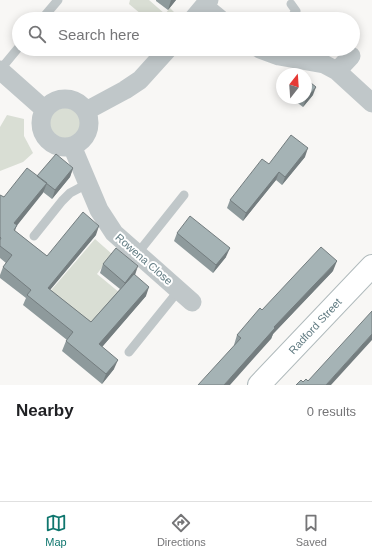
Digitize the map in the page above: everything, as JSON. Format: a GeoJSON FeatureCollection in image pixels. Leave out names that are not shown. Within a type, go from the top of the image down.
{"type":"FeatureCollection","features":[{"type":"Feature","properties":{"kind":"street"},"geometry":{"type":"LineString","coordinates":[[86,110],[125,90],[140,80],[162,56]]}},
{"type":"Feature","properties":{"kind":"street"},"geometry":{"type":"LineString","coordinates":[[279,56],[324,64],[336,71],[372,103]]}},
{"type":"Feature","properties":{"kind":"street"},"geometry":{"type":"LineString","coordinates":[[336,71],[351,56]]}},
{"type":"Feature","properties":{"kind":"street"},"geometry":{"type":"LineString","coordinates":[[0,70],[45,110]]}},
{"type":"Feature","properties":{"kind":"street"},"geometry":{"type":"LineString","coordinates":[[60,99],[69,99],[79,103],[86,110],[90,123],[83,140],[72,146],[60,147],[51,143],[42,130],[40,122],[45,110],[53,102],[60,99]]}},
{"type":"Feature","properties":{"kind":"street","name":"Rowena Close"},"geometry":{"type":"LineString","coordinates":[[72,146],[99,210],[114,233],[185,296]]}},
{"type":"Feature","properties":{"kind":"street","name":"Radford Street"},"geometry":{"type":"LineString","coordinates":[[259,385],[372,266]]}},
{"type":"Feature","properties":{"kind":"lane"},"geometry":{"type":"LineString","coordinates":[[48,12],[58,0]]}},
{"type":"Feature","properties":{"kind":"lane"},"geometry":{"type":"LineString","coordinates":[[291,4],[295,12]]}},
{"type":"Feature","properties":{"kind":"lane"},"geometry":{"type":"LineString","coordinates":[[0,70],[12,55]]}},
{"type":"Feature","properties":{"kind":"lane"},"geometry":{"type":"LineString","coordinates":[[34,236],[70,193],[87,184]]}},
{"type":"Feature","properties":{"kind":"lane"},"geometry":{"type":"LineString","coordinates":[[137,254],[184,195]]}},
{"type":"Feature","properties":{"kind":"lane"},"geometry":{"type":"LineString","coordinates":[[129,352],[185,296]]}},
{"type":"Feature","properties":{"kind":"shaded area"},"geometry":{"type":"Polygon","coordinates":[[[130,0],[149,0],[163,12],[139,12],[129,4],[130,0]]]}},
{"type":"Feature","properties":{"kind":"shaded area"},"geometry":{"type":"Polygon","coordinates":[[[170,8],[174,12],[167,12],[170,8]]]}},
{"type":"Feature","properties":{"kind":"shaded area"},"geometry":{"type":"Polygon","coordinates":[[[62,108],[68,108],[78,115],[81,124],[80,130],[74,137],[68,140],[62,140],[52,133],[49,127],[49,121],[56,111],[62,108]]]}},
{"type":"Feature","properties":{"kind":"shaded area"},"geometry":{"type":"Polygon","coordinates":[[[7,115],[24,119],[24,136],[33,153],[23,162],[0,171],[0,127],[7,115]]]}},
{"type":"Feature","properties":{"kind":"shaded area"},"geometry":{"type":"Polygon","coordinates":[[[95,239],[112,254],[97,274],[120,293],[89,330],[47,295],[95,239]]]}},
{"type":"Feature","properties":{"kind":"building"},"geometry":{"type":"Polygon","coordinates":[[[312,84],[316,87],[312,92],[312,84]]]}},
{"type":"Feature","properties":{"kind":"building"},"geometry":{"type":"Polygon","coordinates":[[[291,135],[308,148],[285,177],[279,172],[246,213],[230,200],[262,159],[269,164],[291,135]]]}},
{"type":"Feature","properties":{"kind":"building"},"geometry":{"type":"Polygon","coordinates":[[[56,154],[73,168],[55,190],[37,176],[56,154]]]}},
{"type":"Feature","properties":{"kind":"building"},"geometry":{"type":"Polygon","coordinates":[[[27,168],[47,183],[14,223],[17,225],[14,230],[47,256],[83,212],[99,226],[48,288],[91,322],[134,274],[149,287],[99,344],[118,360],[106,374],[66,341],[73,332],[27,295],[31,290],[3,267],[12,255],[0,246],[0,195],[4,197],[27,168]]]}},
{"type":"Feature","properties":{"kind":"building"},"geometry":{"type":"Polygon","coordinates":[[[190,216],[230,248],[216,265],[177,233],[190,216]]]}},
{"type":"Feature","properties":{"kind":"building"},"geometry":{"type":"Polygon","coordinates":[[[321,247],[337,261],[274,327],[275,328],[224,385],[198,385],[241,338],[237,335],[260,308],[262,310],[321,247]]]}},
{"type":"Feature","properties":{"kind":"building"},"geometry":{"type":"Polygon","coordinates":[[[116,248],[138,266],[125,283],[103,264],[116,248]]]}},
{"type":"Feature","properties":{"kind":"building"},"geometry":{"type":"Polygon","coordinates":[[[372,311],[372,334],[326,385],[296,385],[301,380],[303,382],[306,379],[308,381],[372,311]]]}}]}
